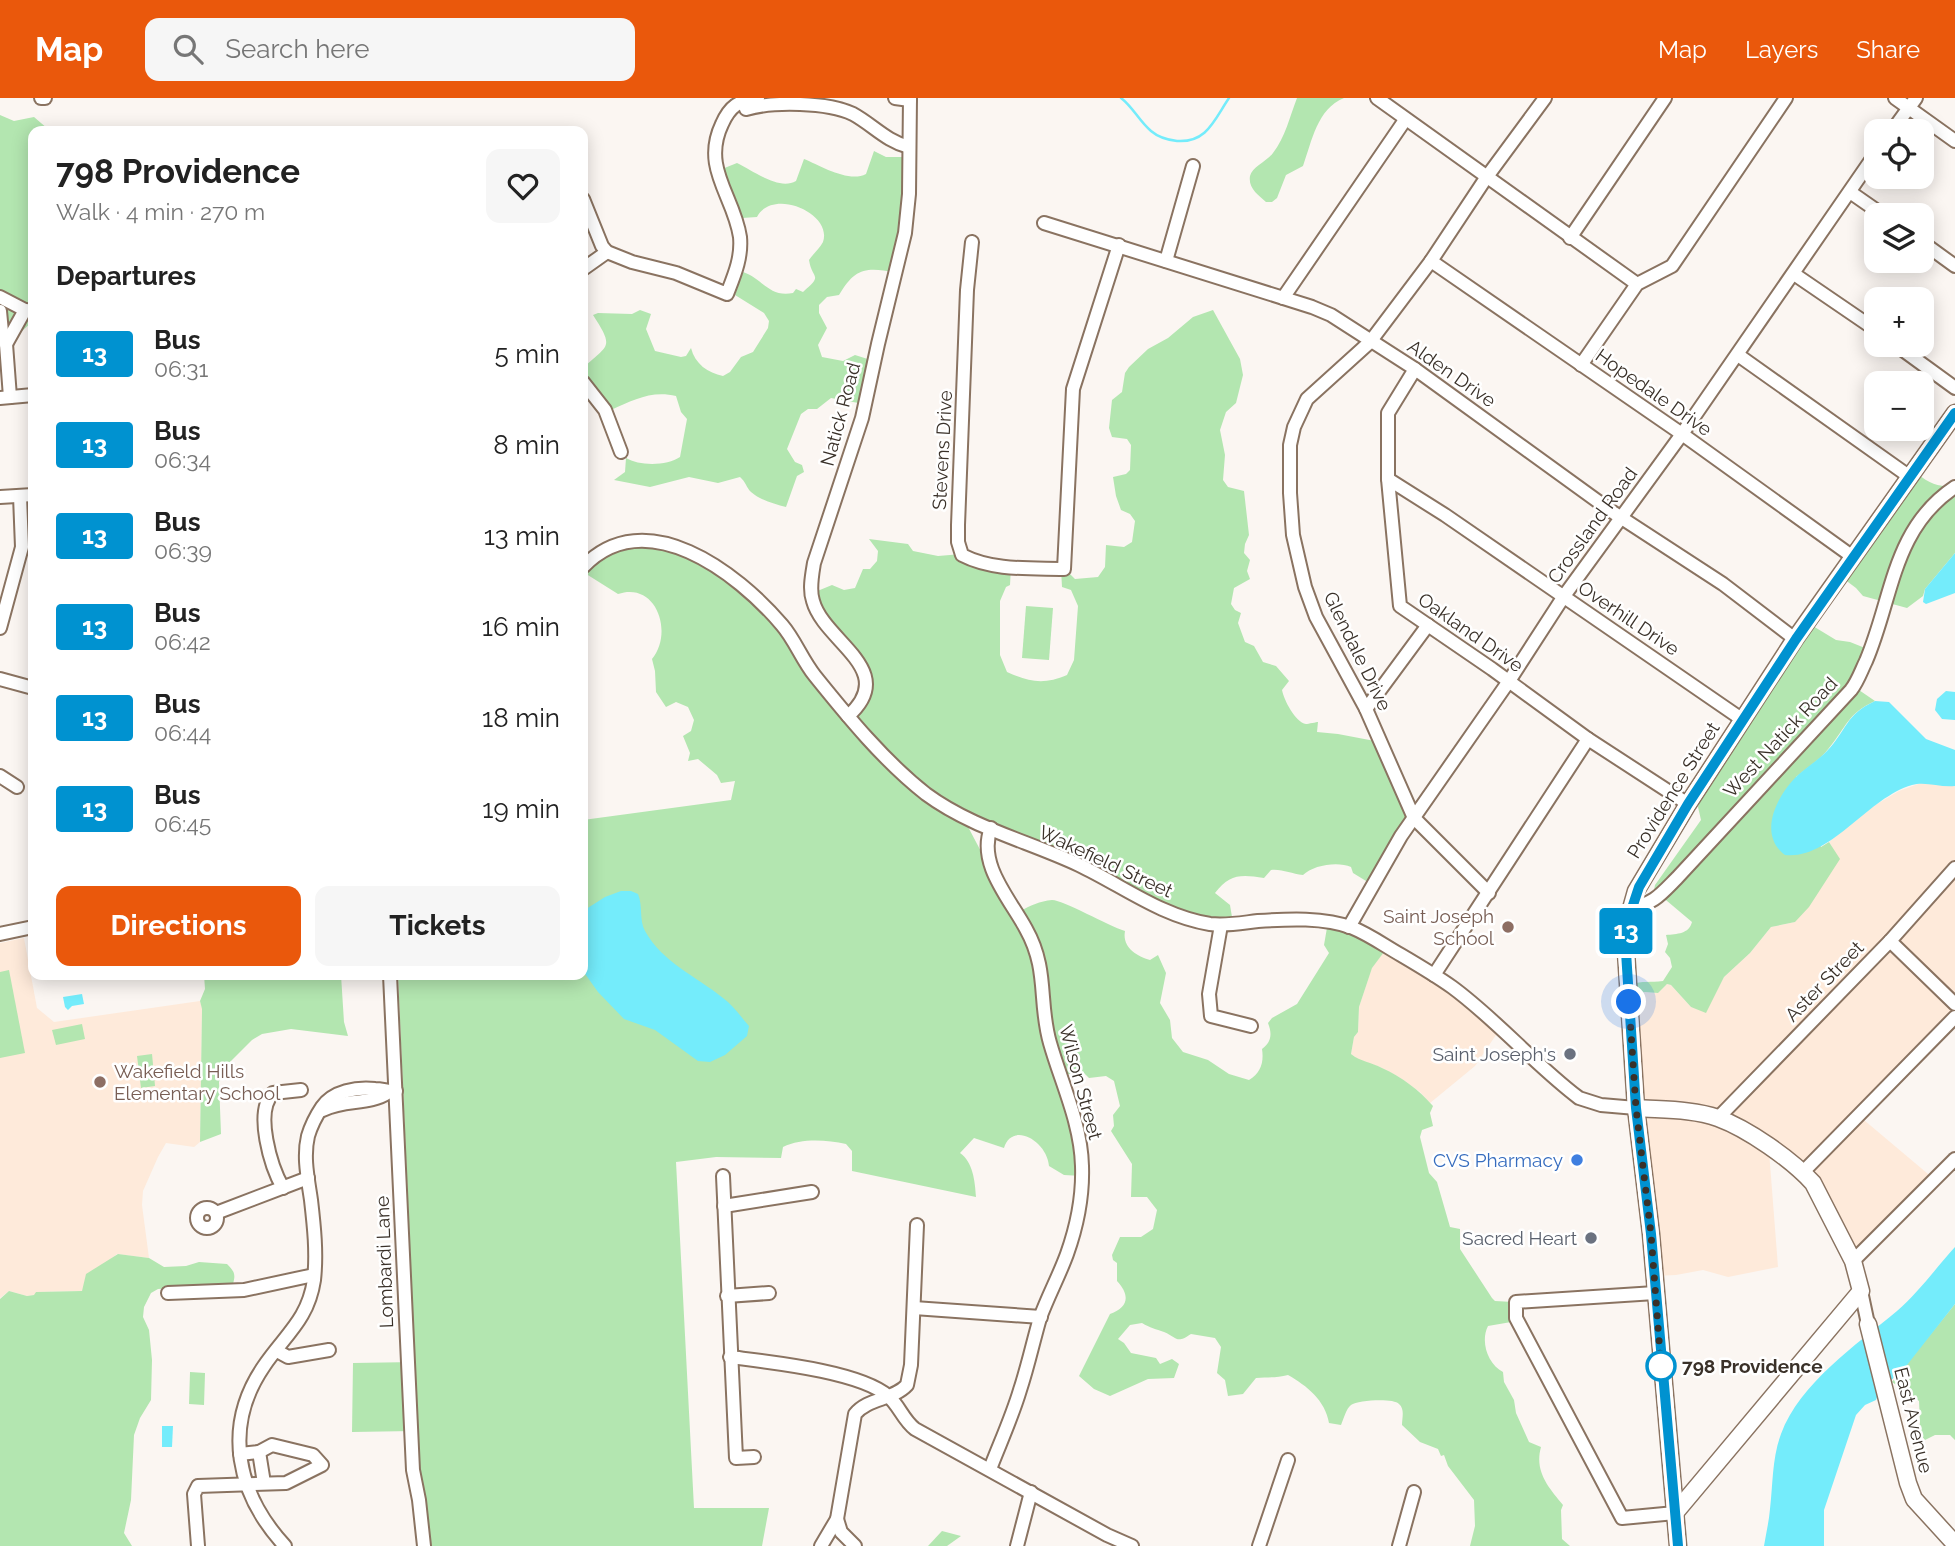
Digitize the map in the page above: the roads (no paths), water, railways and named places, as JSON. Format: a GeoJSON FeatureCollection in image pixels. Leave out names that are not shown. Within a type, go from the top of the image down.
{"type":"FeatureCollection","features":[{"type":"Feature","properties":{"kind":"main road","name":"Providence Street"},"geometry":{"type":"LineString","coordinates":[[1678,1546],[1636,1108],[1626,952],[1630,908],[1651,864],[1688,804],[1796,639],[1955,413]]}},
{"type":"Feature","properties":{"kind":"main road"},"geometry":{"type":"LineString","coordinates":[[1636,1108],[1681,1111],[1718,1118],[1746,1132],[1803,1172],[1813,1183],[1853,1261],[1861,1291],[1675,1513]]}},
{"type":"Feature","properties":{"kind":"main road","name":"East Avenue"},"geometry":{"type":"LineString","coordinates":[[1868,1324],[1914,1499],[1955,1544]]}},
{"type":"Feature","properties":{"kind":"street"},"geometry":{"type":"LineString","coordinates":[[588,211],[607,252],[632,262],[676,273],[727,294],[738,266],[740,248],[737,223],[717,172],[715,145],[724,119],[735,104],[758,98]]}},
{"type":"Feature","properties":{"kind":"street"},"geometry":{"type":"LineString","coordinates":[[895,98],[910,99]]}},
{"type":"Feature","properties":{"kind":"street"},"geometry":{"type":"LineString","coordinates":[[1377,98],[1637,285]]}},
{"type":"Feature","properties":{"kind":"street","name":"Glendale Drive"},"geometry":{"type":"LineString","coordinates":[[1489,893],[1414,818],[1366,709],[1316,617],[1305,587],[1291,516],[1290,444],[1294,427],[1307,399],[1370,342],[1431,261],[1486,178],[1545,98]]}},
{"type":"Feature","properties":{"kind":"street"},"geometry":{"type":"LineString","coordinates":[[1570,238],[1665,98]]}},
{"type":"Feature","properties":{"kind":"street"},"geometry":{"type":"LineString","coordinates":[[1581,365],[1637,285],[1672,266],[1786,98]]}},
{"type":"Feature","properties":{"kind":"street"},"geometry":{"type":"LineString","coordinates":[[1895,98],[1912,103],[1955,141]]}},
{"type":"Feature","properties":{"kind":"street","name":"Natick Road"},"geometry":{"type":"LineString","coordinates":[[848,716],[859,706],[866,692],[865,675],[853,653],[822,621],[812,601],[812,578],[814,563],[862,418],[905,233],[909,194],[910,99]]}},
{"type":"Feature","properties":{"kind":"street"},"geometry":{"type":"LineString","coordinates":[[1901,119],[1912,103]]}},
{"type":"Feature","properties":{"kind":"street"},"geometry":{"type":"LineString","coordinates":[[724,119],[751,107],[830,107],[853,114],[887,138],[909,147]]}},
{"type":"Feature","properties":{"kind":"street"},"geometry":{"type":"LineString","coordinates":[[1283,298],[1405,120]]}},
{"type":"Feature","properties":{"kind":"street"},"geometry":{"type":"LineString","coordinates":[[1166,261],[1194,166]]}},
{"type":"Feature","properties":{"kind":"street","name":"Crossland Road"},"geometry":{"type":"LineString","coordinates":[[1349,927],[1401,836],[1509,681],[1564,596],[1682,435],[1864,171]]}},
{"type":"Feature","properties":{"kind":"street"},"geometry":{"type":"LineString","coordinates":[[1850,192],[1866,203]]}},
{"type":"Feature","properties":{"kind":"street","name":"Alden Drive"},"geometry":{"type":"LineString","coordinates":[[1044,223],[1331,315],[1415,369],[1622,517],[1723,584],[1796,639]]}},
{"type":"Feature","properties":{"kind":"street","name":"Stevens Drive"},"geometry":{"type":"LineString","coordinates":[[972,242],[958,525],[962,555],[976,562],[1006,567],[1064,569],[1073,389],[1119,245]]}},
{"type":"Feature","properties":{"kind":"street"},"geometry":{"type":"LineString","coordinates":[[1934,251],[1955,266]]}},
{"type":"Feature","properties":{"kind":"street"},"geometry":{"type":"LineString","coordinates":[[588,265],[607,252]]}},
{"type":"Feature","properties":{"kind":"street","name":"Hopedale Drive"},"geometry":{"type":"LineString","coordinates":[[1431,261],[1853,557]]}},
{"type":"Feature","properties":{"kind":"street"},"geometry":{"type":"LineString","coordinates":[[1794,274],[1864,322]]}},
{"type":"Feature","properties":{"kind":"street"},"geometry":{"type":"LineString","coordinates":[[0,298],[28,310]]}},
{"type":"Feature","properties":{"kind":"street"},"geometry":{"type":"LineString","coordinates":[[0,311],[6,344],[5,397],[28,395]]}},
{"type":"Feature","properties":{"kind":"street"},"geometry":{"type":"LineString","coordinates":[[6,344],[28,311]]}},
{"type":"Feature","properties":{"kind":"street"},"geometry":{"type":"LineString","coordinates":[[1738,355],[1910,477]]}},
{"type":"Feature","properties":{"kind":"street"},"geometry":{"type":"LineString","coordinates":[[1912,357],[1955,388]]}},
{"type":"Feature","properties":{"kind":"street","name":"Oakland Drive"},"geometry":{"type":"LineString","coordinates":[[1415,369],[1388,413],[1388,479],[1400,606],[1588,739],[1688,804]]}},
{"type":"Feature","properties":{"kind":"street"},"geometry":{"type":"LineString","coordinates":[[588,388],[605,410],[621,452]]}},
{"type":"Feature","properties":{"kind":"street","name":"Overhill Drive"},"geometry":{"type":"LineString","coordinates":[[1388,479],[1743,720]]}},
{"type":"Feature","properties":{"kind":"street","name":"West Natick Road"},"geometry":{"type":"LineString","coordinates":[[1630,908],[1647,905],[1655,900],[1855,684],[1875,639],[1891,580],[1907,540],[1929,510],[1955,487]]}},
{"type":"Feature","properties":{"kind":"street"},"geometry":{"type":"LineString","coordinates":[[0,497],[28,495]]}},
{"type":"Feature","properties":{"kind":"street"},"geometry":{"type":"LineString","coordinates":[[0,628],[22,547],[20,496]]}},
{"type":"Feature","properties":{"kind":"street","name":"Wakefield Street"},"geometry":{"type":"LineString","coordinates":[[588,563],[607,547],[637,540],[657,541],[695,555],[742,587],[783,626],[813,673],[848,716],[910,781],[962,816],[1095,872],[1158,909],[1191,920],[1221,925],[1292,919],[1349,927],[1369,936],[1453,988],[1579,1098],[1601,1105],[1636,1108]]}},
{"type":"Feature","properties":{"kind":"street"},"geometry":{"type":"LineString","coordinates":[[1366,709],[1427,625]]}},
{"type":"Feature","properties":{"kind":"street"},"geometry":{"type":"LineString","coordinates":[[0,679],[28,687]]}},
{"type":"Feature","properties":{"kind":"street"},"geometry":{"type":"LineString","coordinates":[[1434,975],[1588,739]]}},
{"type":"Feature","properties":{"kind":"street"},"geometry":{"type":"LineString","coordinates":[[0,776],[18,787]]}},
{"type":"Feature","properties":{"kind":"street","name":"Wilson Street"},"geometry":{"type":"LineString","coordinates":[[990,1469],[1020,1391],[1041,1317],[1068,1253],[1082,1192],[1082,1162],[1077,1131],[1045,1020],[1040,961],[1034,943],[989,862],[986,846],[991,828]]}},
{"type":"Feature","properties":{"kind":"street","name":"Aster Street"},"geometry":{"type":"LineString","coordinates":[[1718,1118],[1890,941],[1955,868]]}},
{"type":"Feature","properties":{"kind":"street"},"geometry":{"type":"LineString","coordinates":[[1221,925],[1209,994],[1211,1016],[1251,1026]]}},
{"type":"Feature","properties":{"kind":"street"},"geometry":{"type":"LineString","coordinates":[[0,934],[28,928]]}},
{"type":"Feature","properties":{"kind":"street"},"geometry":{"type":"LineString","coordinates":[[1890,941],[1955,1004]]}},
{"type":"Feature","properties":{"kind":"street","name":"Lombardi Lane"},"geometry":{"type":"LineString","coordinates":[[390,980],[393,1091],[413,1471],[424,1546]]}},
{"type":"Feature","properties":{"kind":"street"},"geometry":{"type":"LineString","coordinates":[[1803,1172],[1955,1017]]}},
{"type":"Feature","properties":{"kind":"street"},"geometry":{"type":"LineString","coordinates":[[285,1546],[254,1503],[245,1484],[240,1454],[240,1427],[246,1398],[262,1368],[295,1328],[310,1296],[315,1248],[306,1154],[308,1137],[327,1101],[343,1092],[375,1089],[393,1091]]}},
{"type":"Feature","properties":{"kind":"street"},"geometry":{"type":"LineString","coordinates":[[283,1188],[269,1154],[265,1125],[266,1106],[274,1093],[301,1090]]}},
{"type":"Feature","properties":{"kind":"street"},"geometry":{"type":"LineString","coordinates":[[1853,1261],[1955,1159]]}},
{"type":"Feature","properties":{"kind":"street"},"geometry":{"type":"LineString","coordinates":[[723,1176],[736,1458],[754,1457]]}},
{"type":"Feature","properties":{"kind":"street"},"geometry":{"type":"LineString","coordinates":[[216,1213],[308,1178]]}},
{"type":"Feature","properties":{"kind":"street"},"geometry":{"type":"LineString","coordinates":[[724,1206],[813,1192]]}},
{"type":"Feature","properties":{"kind":"street"},"geometry":{"type":"LineString","coordinates":[[821,1546],[837,1519],[852,1421],[860,1408],[902,1391],[907,1385],[911,1365],[917,1225]]}},
{"type":"Feature","properties":{"kind":"street"},"geometry":{"type":"LineString","coordinates":[[168,1293],[244,1290],[314,1275]]}},
{"type":"Feature","properties":{"kind":"street","name":"East Avenue"},"geometry":{"type":"LineString","coordinates":[[1861,1291],[1868,1324]]}},
{"type":"Feature","properties":{"kind":"street"},"geometry":{"type":"LineString","coordinates":[[727,1296],[769,1293]]}},
{"type":"Feature","properties":{"kind":"street"},"geometry":{"type":"LineString","coordinates":[[1655,1293],[1516,1302],[1516,1318],[1622,1518],[1675,1513]]}},
{"type":"Feature","properties":{"kind":"street"},"geometry":{"type":"LineString","coordinates":[[914,1308],[1041,1317]]}},
{"type":"Feature","properties":{"kind":"street"},"geometry":{"type":"LineString","coordinates":[[276,1351],[288,1357],[329,1350]]}},
{"type":"Feature","properties":{"kind":"street"},"geometry":{"type":"LineString","coordinates":[[730,1357],[856,1380],[888,1396],[909,1424],[1107,1535],[1132,1546]]}},
{"type":"Feature","properties":{"kind":"street"},"geometry":{"type":"LineString","coordinates":[[198,1546],[195,1490],[204,1485],[286,1483],[322,1465],[313,1455],[272,1445],[259,1452],[240,1454]]}},
{"type":"Feature","properties":{"kind":"street"},"geometry":{"type":"LineString","coordinates":[[259,1452],[264,1483]]}},
{"type":"Feature","properties":{"kind":"street"},"geometry":{"type":"LineString","coordinates":[[1259,1546],[1288,1460]]}},
{"type":"Feature","properties":{"kind":"street"},"geometry":{"type":"LineString","coordinates":[[1017,1546],[1031,1492]]}},
{"type":"Feature","properties":{"kind":"street"},"geometry":{"type":"LineString","coordinates":[[1399,1546],[1414,1492]]}},
{"type":"Feature","properties":{"kind":"street"},"geometry":{"type":"LineString","coordinates":[[837,1519],[841,1532],[855,1546]]}},
{"type":"Feature","properties":{"kind":"water"},"geometry":{"type":"Polygon","coordinates":[[[1955,553],[1955,593],[1926,604],[1923,602],[1925,589],[1955,553]]]}},
{"type":"Feature","properties":{"kind":"water"},"geometry":{"type":"Polygon","coordinates":[[[1946,691],[1955,692],[1955,720],[1942,719],[1935,710],[1937,699],[1946,691]]]}},
{"type":"Feature","properties":{"kind":"water"},"geometry":{"type":"Polygon","coordinates":[[[1875,701],[1889,702],[1926,739],[1955,750],[1955,786],[1912,785],[1880,802],[1818,848],[1802,854],[1785,855],[1772,836],[1771,826],[1783,793],[1798,775],[1827,751],[1852,717],[1875,701]]]}},
{"type":"Feature","properties":{"kind":"water"},"geometry":{"type":"Polygon","coordinates":[[[621,891],[638,894],[643,927],[652,942],[681,968],[727,1001],[749,1026],[747,1036],[725,1055],[710,1062],[698,1061],[655,1030],[624,1019],[588,978],[588,908],[621,891]]]}},
{"type":"Feature","properties":{"kind":"water"},"geometry":{"type":"Polygon","coordinates":[[[82,994],[84,1004],[72,1006],[68,1010],[65,1007],[63,997],[82,994]]]}},
{"type":"Feature","properties":{"kind":"water"},"geometry":{"type":"Polygon","coordinates":[[[1955,1247],[1955,1304],[1907,1365],[1879,1392],[1876,1400],[1865,1405],[1856,1415],[1824,1510],[1824,1546],[1764,1546],[1776,1452],[1790,1415],[1815,1382],[1847,1351],[1905,1304],[1955,1247]]]}},
{"type":"Feature","properties":{"kind":"water"},"geometry":{"type":"Polygon","coordinates":[[[162,1426],[173,1426],[172,1447],[162,1447],[162,1426]]]}},
{"type":"Feature","properties":{"kind":"waterway"},"geometry":{"type":"LineString","coordinates":[[1121,98],[1151,131],[1163,138],[1177,141],[1187,141],[1203,134],[1229,98]]}},
{"type":"Feature","properties":{"kind":"place","name":"Saint Joseph School"},"geometry":{"type":"Point","coordinates":[1508,927]}},
{"type":"Feature","properties":{"kind":"place","name":"Saint Joseph's"},"geometry":{"type":"Point","coordinates":[1570,1054]}},
{"type":"Feature","properties":{"kind":"place","name":"Wakefield Hills Elementary School"},"geometry":{"type":"Point","coordinates":[100,1082]}},
{"type":"Feature","properties":{"kind":"place","name":"CVS Pharmacy"},"geometry":{"type":"Point","coordinates":[1577,1160]}},
{"type":"Feature","properties":{"kind":"place","name":"Sacred Heart"},"geometry":{"type":"Point","coordinates":[1591,1238]}},
{"type":"Feature","properties":{"kind":"place","name":"798 Providence"},"geometry":{"type":"Point","coordinates":[1661,1366]}}]}
